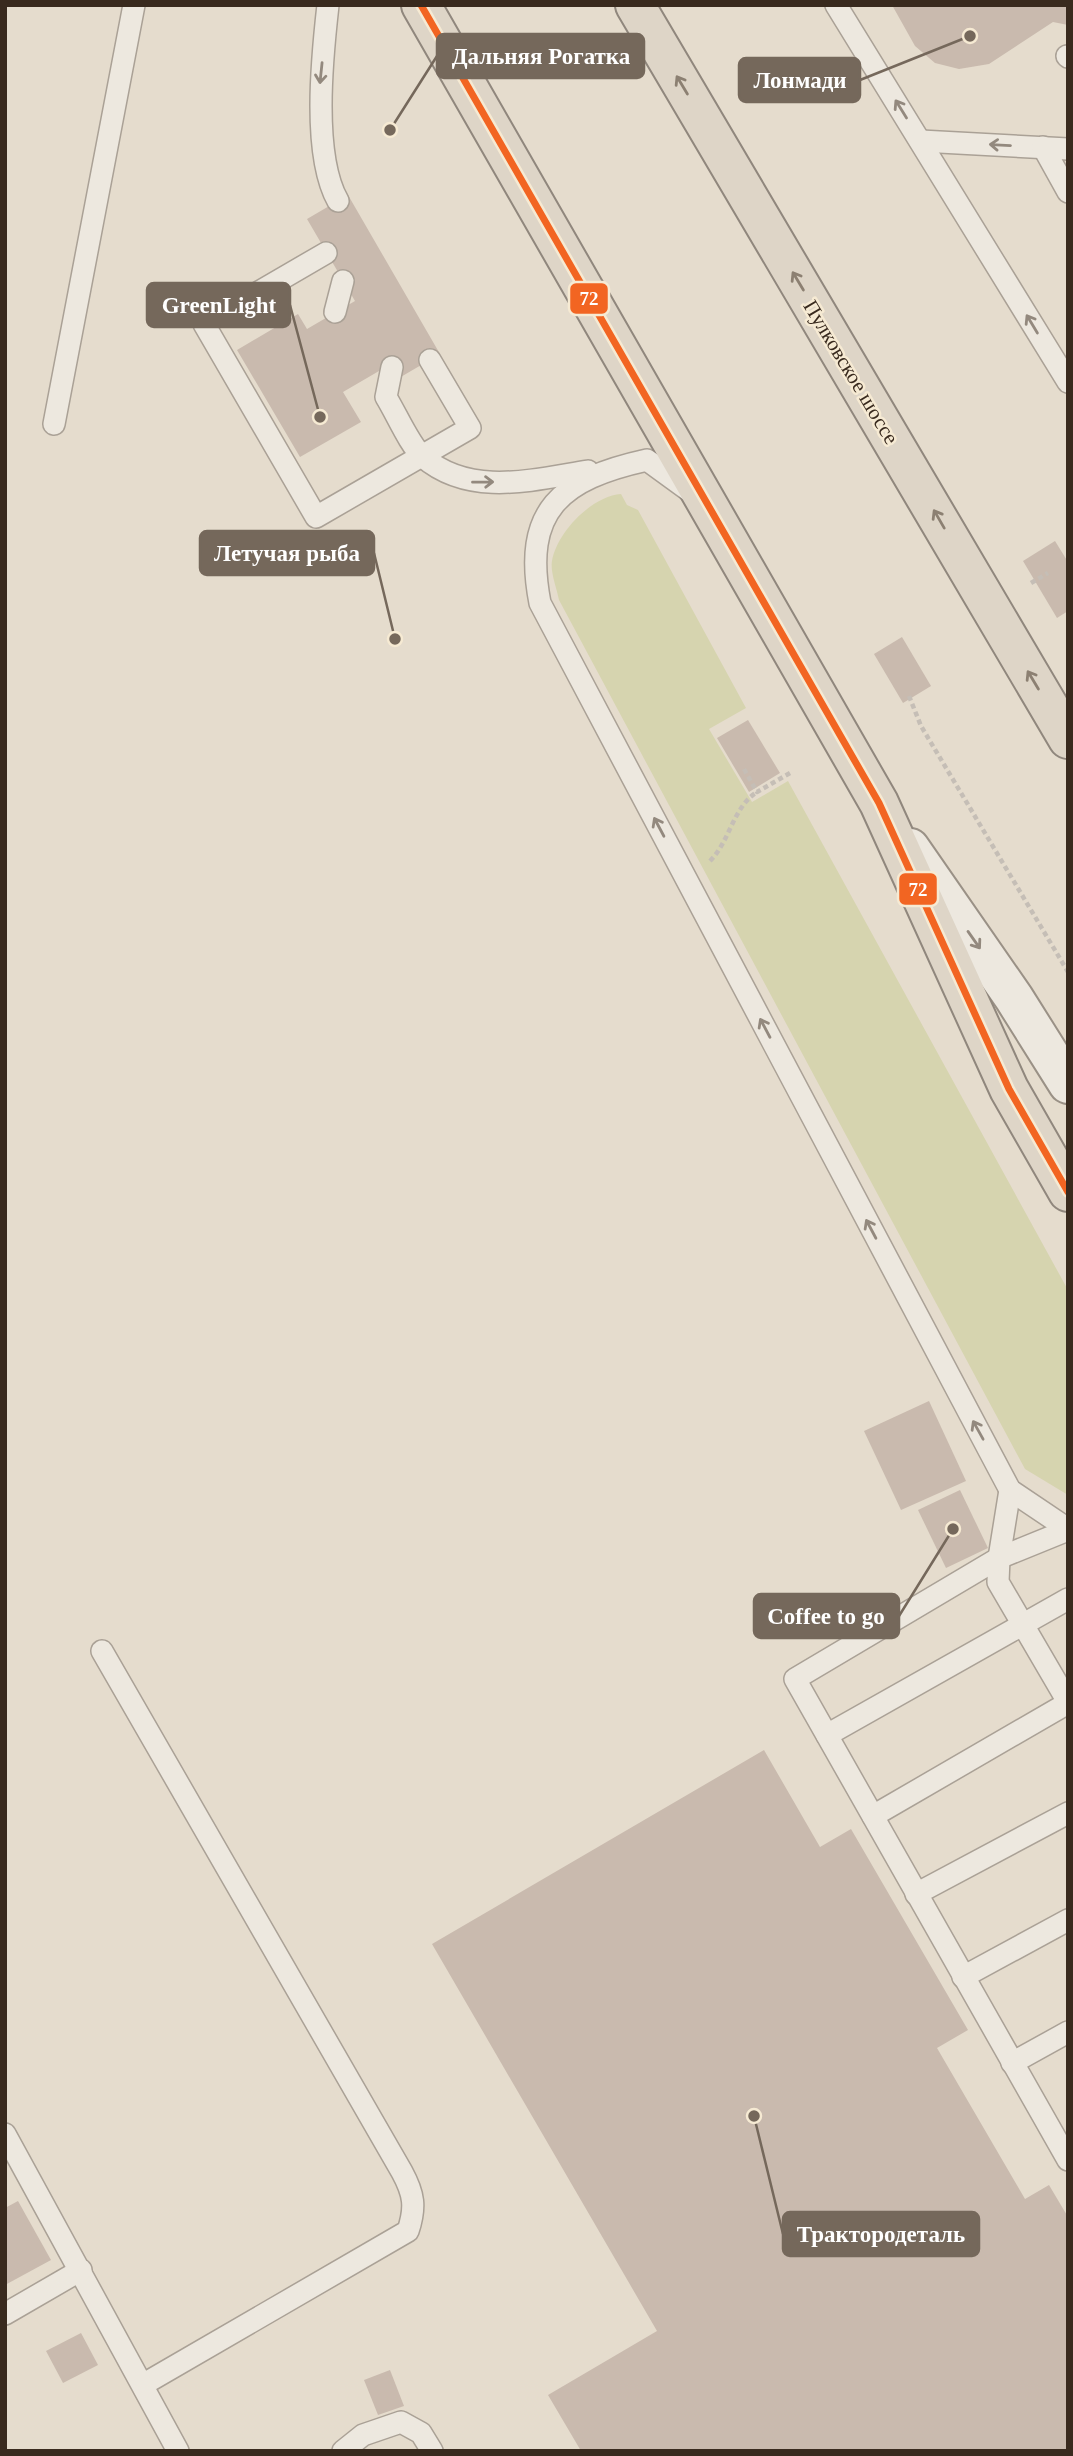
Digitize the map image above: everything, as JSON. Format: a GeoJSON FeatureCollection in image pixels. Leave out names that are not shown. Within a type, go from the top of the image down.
{"type":"FeatureCollection","features":[{"type":"Feature","properties":{"kind":"highway"},"geometry":{"type":"LineString","coordinates":[[421,5],[879,803],[1009,1089],[1068,1192]]}},
{"type":"Feature","properties":{"kind":"highway","name":"Пулковское шоссе"},"geometry":{"type":"LineString","coordinates":[[635,5],[1068,738]]}},
{"type":"Feature","properties":{"kind":"main road"},"geometry":{"type":"LineString","coordinates":[[879,803],[1014,998],[1068,1084]]}},
{"type":"Feature","properties":{"kind":"lane"},"geometry":{"type":"LineString","coordinates":[[54,424],[134,5]]}},
{"type":"Feature","properties":{"kind":"lane"},"geometry":{"type":"LineString","coordinates":[[328,5],[319,91],[330,185],[338,201]]}},
{"type":"Feature","properties":{"kind":"lane"},"geometry":{"type":"LineString","coordinates":[[836,5],[1068,382]]}},
{"type":"Feature","properties":{"kind":"lane"},"geometry":{"type":"LineString","coordinates":[[921,141],[1068,149]]}},
{"type":"Feature","properties":{"kind":"lane"},"geometry":{"type":"LineString","coordinates":[[1043,147],[1068,192]]}},
{"type":"Feature","properties":{"kind":"lane"},"geometry":{"type":"LineString","coordinates":[[326,253],[204,324],[316,517],[470,428],[430,360]]}},
{"type":"Feature","properties":{"kind":"lane"},"geometry":{"type":"LineString","coordinates":[[334,312],[344,282]]}},
{"type":"Feature","properties":{"kind":"lane"},"geometry":{"type":"LineString","coordinates":[[392,367],[386,397],[422,456],[468,482],[522,482],[647,460],[706,502]]}},
{"type":"Feature","properties":{"kind":"lane"},"geometry":{"type":"LineString","coordinates":[[611,468],[567,488],[545,513],[533,568],[540,603],[1010,1490],[1068,1530]]}},
{"type":"Feature","properties":{"kind":"lane"},"geometry":{"type":"LineString","coordinates":[[873,1816],[1068,1703],[998,1582],[999,1558],[1010,1490]]}},
{"type":"Feature","properties":{"kind":"lane"},"geometry":{"type":"LineString","coordinates":[[1068,1530],[999,1558],[795,1679],[1012,2063],[1061,2134],[1068,2161]]}},
{"type":"Feature","properties":{"kind":"lane"},"geometry":{"type":"LineString","coordinates":[[827,1735],[1068,1599]]}},
{"type":"Feature","properties":{"kind":"lane"},"geometry":{"type":"LineString","coordinates":[[102,1651],[402,2172],[412,2192],[415,2210],[408,2231],[144,2384]]}},
{"type":"Feature","properties":{"kind":"lane"},"geometry":{"type":"LineString","coordinates":[[916,1894],[1068,1813]]}},
{"type":"Feature","properties":{"kind":"lane"},"geometry":{"type":"LineString","coordinates":[[963,1976],[1068,1920]]}},
{"type":"Feature","properties":{"kind":"lane"},"geometry":{"type":"LineString","coordinates":[[1012,2063],[1068,2032]]}},
{"type":"Feature","properties":{"kind":"lane"},"geometry":{"type":"LineString","coordinates":[[5,2134],[144,2384],[178,2451]]}},
{"type":"Feature","properties":{"kind":"lane"},"geometry":{"type":"LineString","coordinates":[[5,2314],[81,2270]]}},
{"type":"Feature","properties":{"kind":"lane"},"geometry":{"type":"LineString","coordinates":[[343,2451],[362,2435],[401,2422],[421,2433],[432,2451]]}},
{"type":"Feature","properties":{"kind":"path"},"geometry":{"type":"LineString","coordinates":[[1031,583],[1048,573]]}},
{"type":"Feature","properties":{"kind":"path"},"geometry":{"type":"LineString","coordinates":[[908,696],[921,726],[1068,972]]}},
{"type":"Feature","properties":{"kind":"path"},"geometry":{"type":"LineString","coordinates":[[744,769],[757,792]]}},
{"type":"Feature","properties":{"kind":"path"},"geometry":{"type":"LineString","coordinates":[[704,867],[722,849],[745,799],[790,773]]}},
{"type":"Feature","properties":{"kind":"shaded area"},"geometry":{"type":"Polygon","coordinates":[[[621,494],[627,505],[638,510],[746,708],[709,729],[752,802],[788,781],[1068,1290],[1068,1495],[1025,1469],[559,600],[552,561],[561,539],[577,517],[588,508],[610,496],[621,494]]]}},
{"type":"Feature","properties":{"kind":"building"},"geometry":{"type":"Polygon","coordinates":[[[892,5],[1068,5],[1068,25],[1053,22],[989,64],[959,69],[935,63],[915,46],[892,5]]]}},
{"type":"Feature","properties":{"kind":"building"},"geometry":{"type":"Polygon","coordinates":[[[348,195],[440,354],[399,378],[391,364],[343,392],[361,422],[300,457],[237,350],[298,314],[307,329],[355,301],[307,219],[348,195]]]}},
{"type":"Feature","properties":{"kind":"building"},"geometry":{"type":"Polygon","coordinates":[[[1055,541],[1068,562],[1068,611],[1057,618],[1023,561],[1055,541]]]}},
{"type":"Feature","properties":{"kind":"building"},"geometry":{"type":"Polygon","coordinates":[[[902,637],[931,686],[903,703],[874,654],[902,637]]]}},
{"type":"Feature","properties":{"kind":"building"},"geometry":{"type":"Polygon","coordinates":[[[748,720],[780,773],[749,792],[717,738],[748,720]]]}},
{"type":"Feature","properties":{"kind":"building"},"geometry":{"type":"Polygon","coordinates":[[[929,1401],[966,1481],[901,1510],[864,1431],[929,1401]]]}},
{"type":"Feature","properties":{"kind":"building"},"geometry":{"type":"Polygon","coordinates":[[[960,1490],[988,1548],[946,1568],[918,1510],[960,1490]]]}},
{"type":"Feature","properties":{"kind":"building"},"geometry":{"type":"Polygon","coordinates":[[[764,1750],[820,1847],[851,1829],[968,2030],[937,2048],[1025,2199],[1049,2185],[1068,2217],[1068,2451],[581,2451],[548,2395],[657,2331],[432,1944],[764,1750]]]}},
{"type":"Feature","properties":{"kind":"building"},"geometry":{"type":"Polygon","coordinates":[[[18,2201],[51,2260],[5,2285],[5,2208],[18,2201]]]}},
{"type":"Feature","properties":{"kind":"building"},"geometry":{"type":"Polygon","coordinates":[[[81,2333],[98,2365],[63,2383],[46,2351],[81,2333]]]}},
{"type":"Feature","properties":{"kind":"building"},"geometry":{"type":"Polygon","coordinates":[[[390,2370],[404,2406],[378,2415],[364,2380],[390,2370]]]}},
{"type":"Feature","properties":{"kind":"transit line","name":"72"},"geometry":{"type":"LineString","coordinates":[[421,5],[879,803],[1009,1089],[1068,1192]]}},
{"type":"Feature","properties":{"kind":"place","name":"Лонмади"},"geometry":{"type":"Point","coordinates":[970,36]}},
{"type":"Feature","properties":{"kind":"place","name":"Дальняя Рогатка"},"geometry":{"type":"Point","coordinates":[390,130]}},
{"type":"Feature","properties":{"kind":"place","name":"GreenLight"},"geometry":{"type":"Point","coordinates":[320,417]}},
{"type":"Feature","properties":{"kind":"place","name":"Летучая рыба"},"geometry":{"type":"Point","coordinates":[395,639]}},
{"type":"Feature","properties":{"kind":"place","name":"Coffee to go"},"geometry":{"type":"Point","coordinates":[953,1529]}},
{"type":"Feature","properties":{"kind":"place","name":"Трактородеталь"},"geometry":{"type":"Point","coordinates":[754,2116]}}]}
